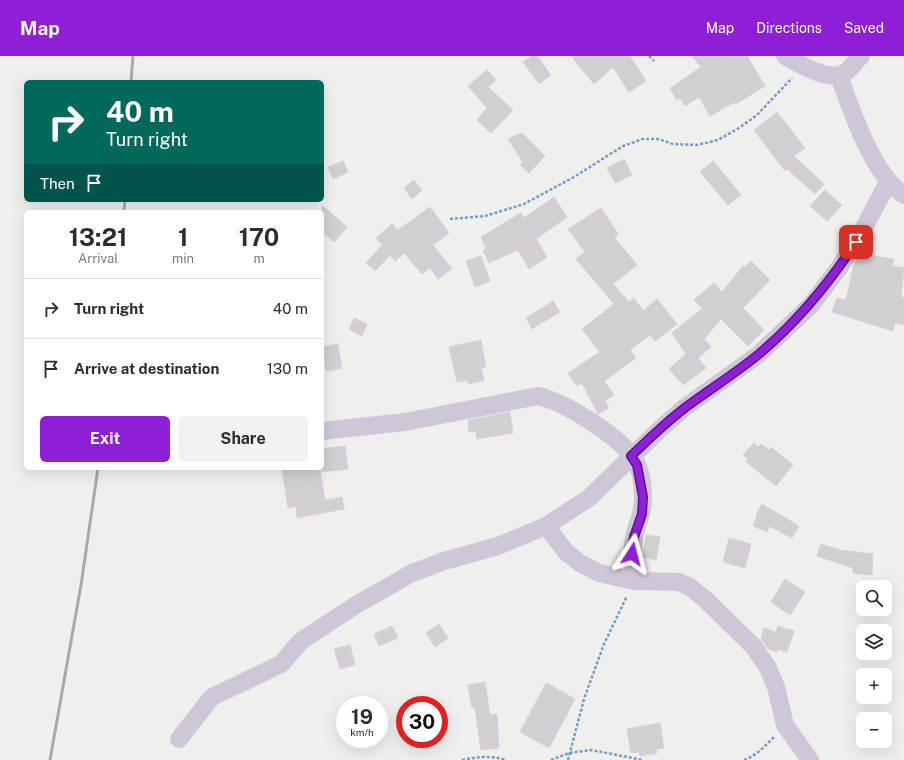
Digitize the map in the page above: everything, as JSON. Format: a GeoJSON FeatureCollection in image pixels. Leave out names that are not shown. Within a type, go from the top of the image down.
{"type":"FeatureCollection","features":[{"type":"Feature","properties":{"kind":"street"},"geometry":{"type":"LineString","coordinates":[[785,56],[829,76],[839,76],[846,72],[861,56]]}},
{"type":"Feature","properties":{"kind":"street"},"geometry":{"type":"LineString","coordinates":[[839,76],[862,135],[888,182],[904,195]]}},
{"type":"Feature","properties":{"kind":"street"},"geometry":{"type":"LineString","coordinates":[[179,739],[212,697],[281,664],[301,641],[356,605],[412,573],[444,561],[498,546],[546,526],[589,498],[658,430],[684,408],[758,355],[811,305],[839,268],[864,228],[888,182]]}},
{"type":"Feature","properties":{"kind":"street"},"geometry":{"type":"LineString","coordinates":[[324,431],[405,422],[538,396],[550,398],[584,415],[617,442],[631,456],[637,465],[643,497],[642,514],[634,537],[632,554],[634,581]]}},
{"type":"Feature","properties":{"kind":"street"},"geometry":{"type":"LineString","coordinates":[[546,526],[566,552],[580,563],[599,573],[634,581],[679,582],[690,587],[705,599],[754,647],[768,668],[776,687],[785,725],[810,760]]}},
{"type":"Feature","properties":{"kind":"path"},"geometry":{"type":"LineString","coordinates":[[649,56],[654,61]]}},
{"type":"Feature","properties":{"kind":"path"},"geometry":{"type":"LineString","coordinates":[[450,219],[485,216],[524,204],[574,177],[623,146],[643,139],[658,139],[673,144],[697,145],[718,140],[739,128],[757,115],[802,65]]}},
{"type":"Feature","properties":{"kind":"path"},"geometry":{"type":"LineString","coordinates":[[568,760],[584,699],[604,644],[634,581]]}},
{"type":"Feature","properties":{"kind":"path"},"geometry":{"type":"LineString","coordinates":[[744,760],[751,758],[763,748],[785,725]]}},
{"type":"Feature","properties":{"kind":"path"},"geometry":{"type":"LineString","coordinates":[[551,760],[569,753],[591,750],[643,760]]}},
{"type":"Feature","properties":{"kind":"path"},"geometry":{"type":"LineString","coordinates":[[462,760],[482,756],[492,756],[506,760]]}},
{"type":"Feature","properties":{"kind":"building"},"geometry":{"type":"Polygon","coordinates":[[[532,56],[537,56],[551,75],[539,84],[523,62],[532,56]]]}},
{"type":"Feature","properties":{"kind":"building"},"geometry":{"type":"Polygon","coordinates":[[[571,56],[630,56],[646,81],[629,92],[613,67],[594,84],[571,56]]]}},
{"type":"Feature","properties":{"kind":"building"},"geometry":{"type":"Polygon","coordinates":[[[692,56],[747,56],[765,86],[736,104],[735,102],[710,116],[699,97],[685,106],[680,98],[677,100],[670,88],[701,67],[692,56]]]}},
{"type":"Feature","properties":{"kind":"building"},"geometry":{"type":"Polygon","coordinates":[[[487,70],[496,80],[488,87],[513,110],[491,133],[477,120],[487,108],[468,86],[487,70]]]}},
{"type":"Feature","properties":{"kind":"building"},"geometry":{"type":"Polygon","coordinates":[[[777,112],[805,148],[794,156],[824,184],[815,194],[787,169],[785,171],[754,130],[777,112]]]}},
{"type":"Feature","properties":{"kind":"building"},"geometry":{"type":"Polygon","coordinates":[[[522,133],[545,156],[529,173],[520,165],[523,162],[508,139],[522,133]]]}},
{"type":"Feature","properties":{"kind":"building"},"geometry":{"type":"Polygon","coordinates":[[[624,159],[632,175],[615,183],[607,168],[624,159]]]}},
{"type":"Feature","properties":{"kind":"building"},"geometry":{"type":"Polygon","coordinates":[[[343,161],[348,172],[333,179],[328,167],[343,161]]]}},
{"type":"Feature","properties":{"kind":"building"},"geometry":{"type":"Polygon","coordinates":[[[713,161],[741,195],[728,205],[700,172],[713,161]]]}},
{"type":"Feature","properties":{"kind":"building"},"geometry":{"type":"Polygon","coordinates":[[[414,180],[422,190],[412,199],[404,188],[414,180]]]}},
{"type":"Feature","properties":{"kind":"building"},"geometry":{"type":"Polygon","coordinates":[[[825,190],[842,205],[827,221],[810,206],[825,190]]]}},
{"type":"Feature","properties":{"kind":"building"},"geometry":{"type":"Polygon","coordinates":[[[554,197],[567,217],[536,239],[547,257],[529,269],[518,250],[489,263],[483,250],[486,249],[481,237],[521,213],[524,218],[554,197]]]}},
{"type":"Feature","properties":{"kind":"building"},"geometry":{"type":"Polygon","coordinates":[[[322,205],[347,227],[334,242],[324,233],[324,210],[322,210],[322,205]]]}},
{"type":"Feature","properties":{"kind":"building"},"geometry":{"type":"Polygon","coordinates":[[[430,207],[449,233],[433,245],[452,269],[438,279],[430,268],[422,274],[404,253],[395,261],[390,255],[375,271],[366,263],[382,245],[376,238],[392,224],[398,230],[430,207]]]}},
{"type":"Feature","properties":{"kind":"building"},"geometry":{"type":"Polygon","coordinates":[[[601,208],[618,234],[614,237],[637,265],[613,284],[629,302],[634,298],[643,311],[657,299],[677,324],[655,341],[650,335],[630,350],[636,358],[604,381],[614,395],[605,401],[609,408],[598,414],[582,383],[577,386],[568,373],[600,352],[582,329],[614,304],[576,259],[585,252],[568,229],[601,208]]]}},
{"type":"Feature","properties":{"kind":"building"},"geometry":{"type":"Polygon","coordinates":[[[860,254],[894,259],[892,266],[904,268],[901,297],[904,298],[904,325],[895,323],[893,331],[832,312],[837,298],[846,300],[854,264],[860,254]]]}},
{"type":"Feature","properties":{"kind":"building"},"geometry":{"type":"Polygon","coordinates":[[[481,256],[490,281],[475,287],[466,261],[481,256]]]}},
{"type":"Feature","properties":{"kind":"building"},"geometry":{"type":"Polygon","coordinates":[[[751,261],[770,280],[743,308],[764,330],[748,346],[721,319],[704,339],[711,347],[698,358],[706,368],[683,385],[669,369],[686,354],[672,333],[702,309],[694,300],[714,283],[722,292],[743,266],[745,267],[751,261]]]}},
{"type":"Feature","properties":{"kind":"building"},"geometry":{"type":"Polygon","coordinates":[[[553,301],[560,312],[532,329],[526,318],[553,301]]]}},
{"type":"Feature","properties":{"kind":"building"},"geometry":{"type":"Polygon","coordinates":[[[354,318],[367,324],[362,336],[349,329],[354,318]]]}},
{"type":"Feature","properties":{"kind":"building"},"geometry":{"type":"Polygon","coordinates":[[[481,340],[486,367],[481,368],[484,380],[468,384],[468,380],[457,382],[449,347],[481,340]]]}},
{"type":"Feature","properties":{"kind":"building"},"geometry":{"type":"Polygon","coordinates":[[[338,344],[342,368],[326,371],[324,347],[338,344]]]}},
{"type":"Feature","properties":{"kind":"building"},"geometry":{"type":"Polygon","coordinates":[[[510,412],[513,433],[477,439],[476,431],[469,432],[468,420],[510,412]]]}},
{"type":"Feature","properties":{"kind":"building"},"geometry":{"type":"Polygon","coordinates":[[[754,443],[758,447],[761,444],[769,450],[771,447],[793,465],[776,486],[746,462],[748,459],[743,455],[754,443]]]}},
{"type":"Feature","properties":{"kind":"building"},"geometry":{"type":"Polygon","coordinates":[[[345,446],[348,469],[322,472],[322,470],[324,470],[324,449],[345,446]]]}},
{"type":"Feature","properties":{"kind":"building"},"geometry":{"type":"Polygon","coordinates":[[[282,470],[320,470],[325,500],[342,497],[344,509],[297,518],[296,506],[288,508],[282,470]]]}},
{"type":"Feature","properties":{"kind":"building"},"geometry":{"type":"Polygon","coordinates":[[[762,504],[799,526],[792,538],[769,526],[767,532],[753,526],[757,516],[756,515],[762,504]]]}},
{"type":"Feature","properties":{"kind":"building"},"geometry":{"type":"Polygon","coordinates":[[[646,535],[660,537],[656,560],[643,557],[646,535]]]}},
{"type":"Feature","properties":{"kind":"building"},"geometry":{"type":"Polygon","coordinates":[[[729,538],[751,544],[745,568],[723,562],[729,538]]]}},
{"type":"Feature","properties":{"kind":"building"},"geometry":{"type":"Polygon","coordinates":[[[821,544],[840,550],[873,554],[872,575],[853,573],[853,568],[817,556],[821,544]]]}},
{"type":"Feature","properties":{"kind":"building"},"geometry":{"type":"Polygon","coordinates":[[[785,579],[805,592],[790,615],[771,602],[785,579]]]}},
{"type":"Feature","properties":{"kind":"building"},"geometry":{"type":"Polygon","coordinates":[[[439,624],[448,638],[435,647],[426,633],[439,624]]]}},
{"type":"Feature","properties":{"kind":"building"},"geometry":{"type":"Polygon","coordinates":[[[392,626],[398,638],[379,646],[374,634],[392,626]]]}},
{"type":"Feature","properties":{"kind":"building"},"geometry":{"type":"Polygon","coordinates":[[[778,626],[794,631],[787,652],[778,649],[777,652],[768,649],[761,639],[764,628],[776,632],[778,626]]]}},
{"type":"Feature","properties":{"kind":"building"},"geometry":{"type":"Polygon","coordinates":[[[350,645],[355,665],[340,669],[334,649],[350,645]]]}},
{"type":"Feature","properties":{"kind":"building"},"geometry":{"type":"Polygon","coordinates":[[[485,682],[490,715],[497,714],[499,748],[481,750],[475,708],[472,708],[468,685],[485,682]]]}},
{"type":"Feature","properties":{"kind":"building"},"geometry":{"type":"Polygon","coordinates":[[[546,683],[575,699],[549,748],[520,732],[546,683]]]}},
{"type":"Feature","properties":{"kind":"building"},"geometry":{"type":"Polygon","coordinates":[[[660,723],[664,748],[656,749],[657,753],[640,756],[639,752],[631,753],[627,729],[660,723]]]}},
{"type":"Feature","properties":{"kind":"railway"},"geometry":{"type":"LineString","coordinates":[[131,80],[133,56]]}},
{"type":"Feature","properties":{"kind":"railway"},"geometry":{"type":"LineString","coordinates":[[124,210],[125,202]]}},
{"type":"Feature","properties":{"kind":"railway"},"geometry":{"type":"LineString","coordinates":[[50,760],[81,585],[98,470]]}},
{"type":"Feature","properties":{"kind":"route"},"geometry":{"type":"LineString","coordinates":[[632,554],[634,537],[642,514],[643,497],[637,465],[631,456],[684,408],[758,355],[777,338],[811,305],[839,268],[856,242]]}}]}
